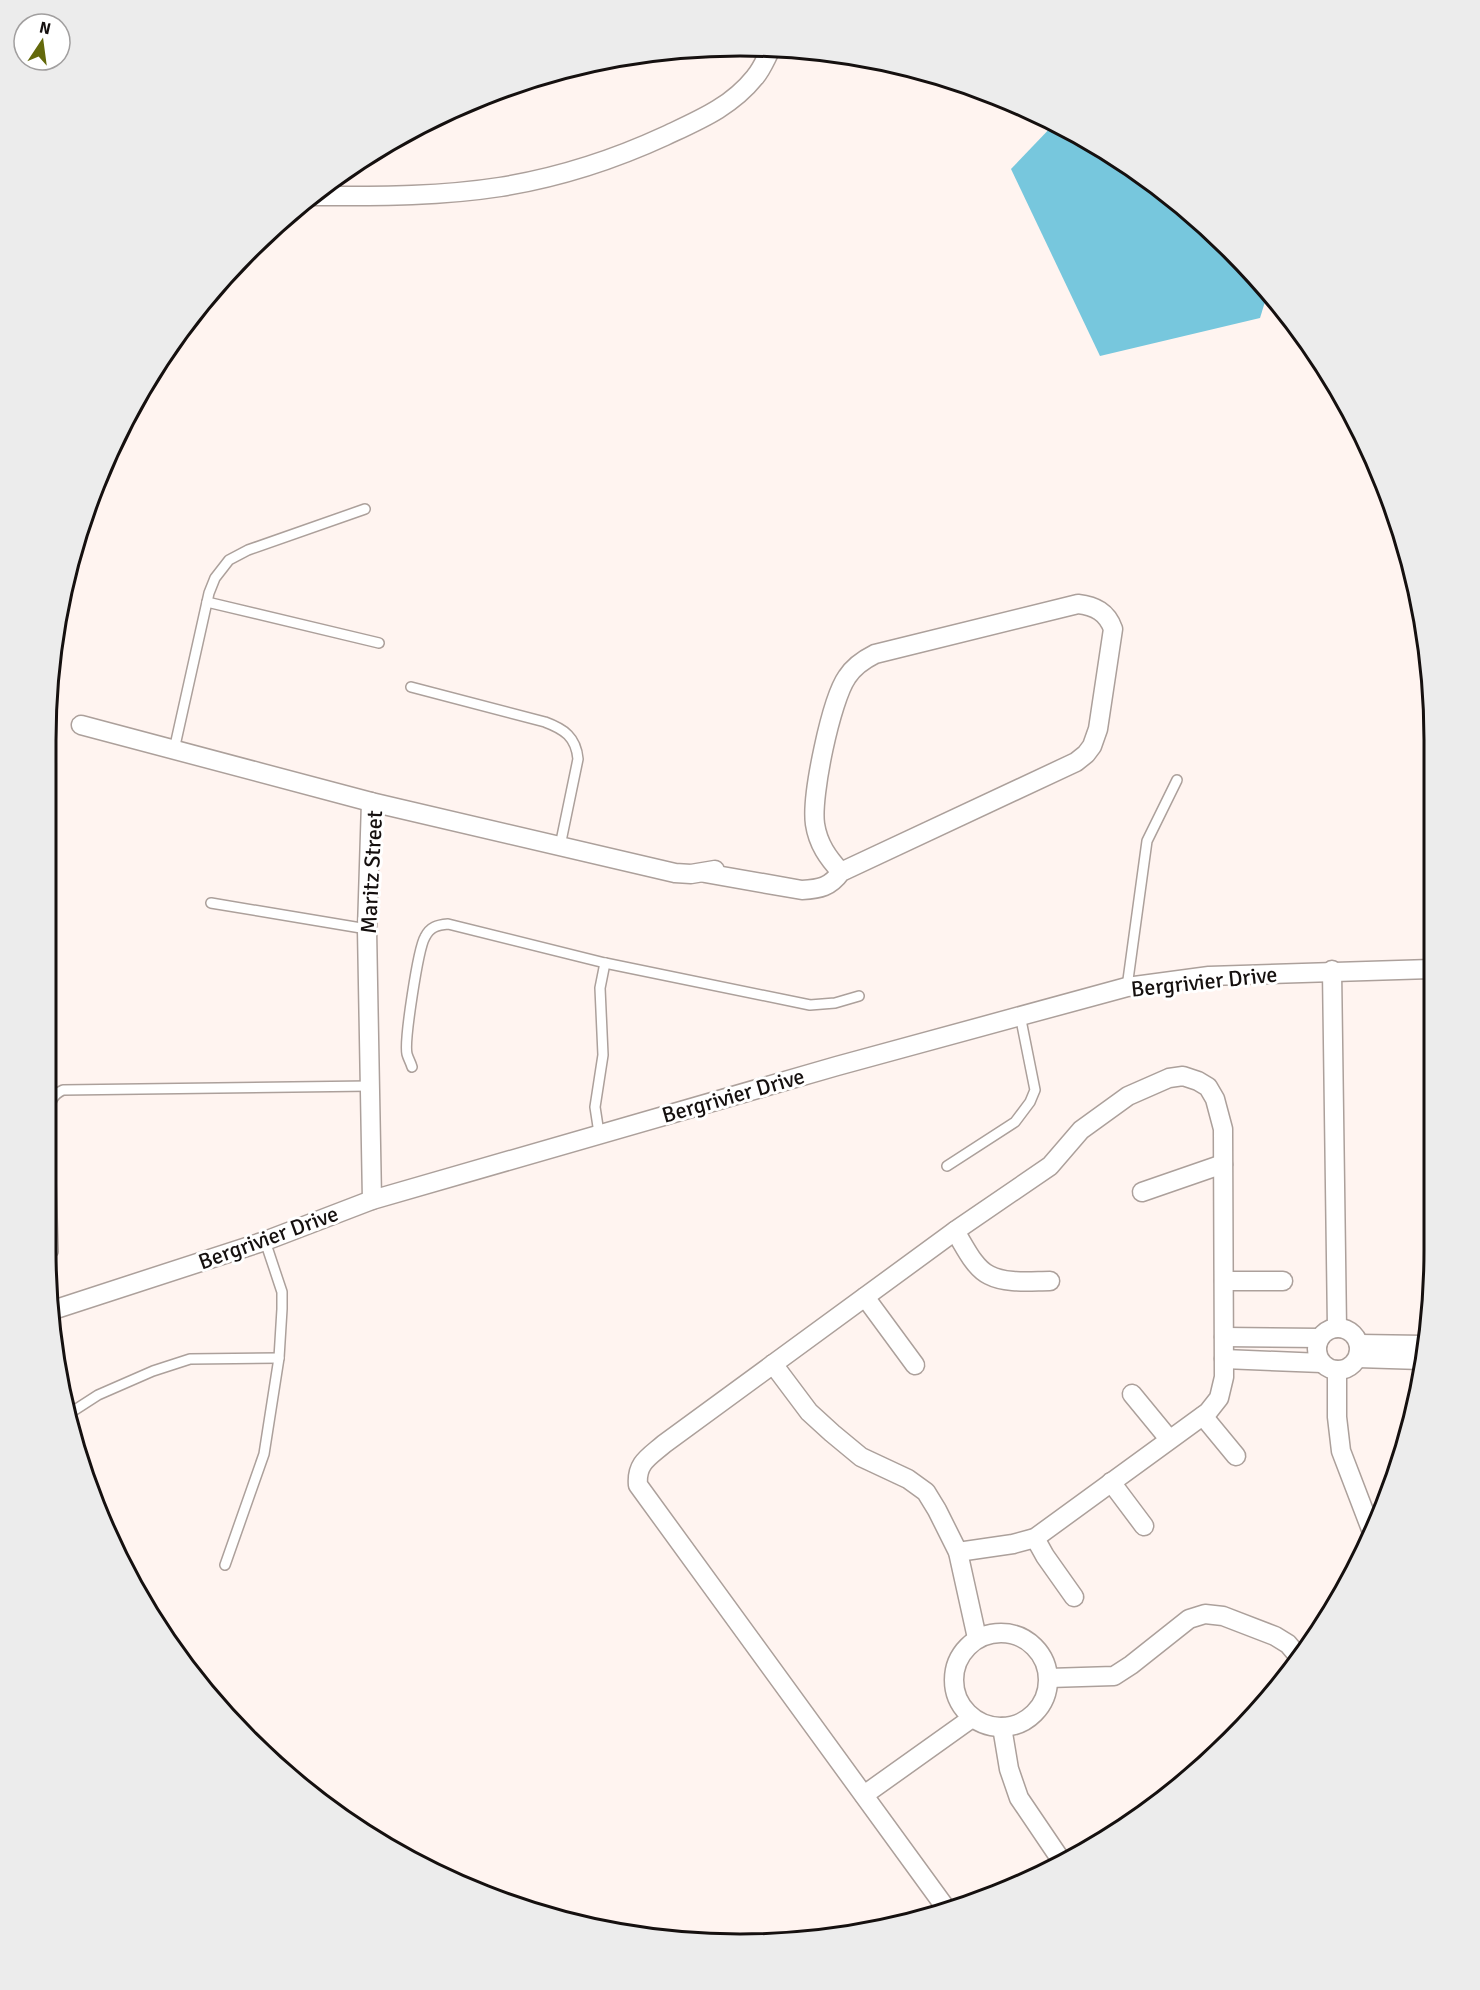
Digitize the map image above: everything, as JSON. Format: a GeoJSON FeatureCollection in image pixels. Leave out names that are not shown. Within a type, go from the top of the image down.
{"type":"FeatureCollection","features":[{"type":"Feature","properties":{"kind":"street"},"geometry":{"type":"LineString","coordinates":[[325,196],[415,195],[500,187],[578,169],[640,147],[710,115],[734,99],[756,76],[767,57]]}},
{"type":"Feature","properties":{"kind":"street"},"geometry":{"type":"LineString","coordinates":[[705,873],[802,890],[818,890],[827,887],[841,872],[1076,762],[1092,746],[1098,729],[1113,629],[1109,618],[1090,606],[1078,604],[875,654],[859,662],[838,692],[815,789],[815,825],[820,845],[841,872]]}},
{"type":"Feature","properties":{"kind":"street"},"geometry":{"type":"LineString","coordinates":[[81,725],[371,802]]}},
{"type":"Feature","properties":{"kind":"street","name":"Maritz Street"},"geometry":{"type":"LineString","coordinates":[[372,1200],[367,929],[371,802],[675,873],[705,873],[732,865]]}},
{"type":"Feature","properties":{"kind":"street","name":"Bergrivier Drive"},"geometry":{"type":"LineString","coordinates":[[58,1308],[265,1240],[372,1200],[599,1133],[1127,987],[1209,976],[1332,970],[1424,969]]}},
{"type":"Feature","properties":{"kind":"street"},"geometry":{"type":"LineString","coordinates":[[1332,970],[1337,1328]]}},
{"type":"Feature","properties":{"kind":"street"},"geometry":{"type":"LineString","coordinates":[[942,1903],[638,1485],[639,1469],[644,1461],[773,1364],[955,1231],[1050,1166],[1081,1130],[1128,1096],[1169,1078],[1183,1076],[1198,1081],[1208,1087],[1215,1099],[1223,1129],[1224,1359],[1223,1387],[1216,1404],[1203,1416],[1035,1538],[1013,1544],[958,1552]]}},
{"type":"Feature","properties":{"kind":"street"},"geometry":{"type":"LineString","coordinates":[[1142,1192],[1223,1164]]}},
{"type":"Feature","properties":{"kind":"street"},"geometry":{"type":"LineString","coordinates":[[955,1231],[980,1268],[989,1275],[1003,1280],[1050,1281]]}},
{"type":"Feature","properties":{"kind":"street"},"geometry":{"type":"LineString","coordinates":[[1224,1281],[1283,1281]]}},
{"type":"Feature","properties":{"kind":"street"},"geometry":{"type":"LineString","coordinates":[[865,1297],[915,1365]]}},
{"type":"Feature","properties":{"kind":"street"},"geometry":{"type":"LineString","coordinates":[[1224,1359],[1329,1367],[1348,1369],[1354,1365],[1359,1351],[1351,1332],[1337,1328],[1330,1329],[1320,1338],[1317,1351],[1329,1367],[1341,1451],[1368,1521]]}},
{"type":"Feature","properties":{"kind":"street"},"geometry":{"type":"LineString","coordinates":[[1224,1337],[1320,1338]]}},
{"type":"Feature","properties":{"kind":"street"},"geometry":{"type":"LineString","coordinates":[[1359,1351],[1418,1346]]}},
{"type":"Feature","properties":{"kind":"street"},"geometry":{"type":"LineString","coordinates":[[1359,1351],[1415,1359]]}},
{"type":"Feature","properties":{"kind":"street"},"geometry":{"type":"LineString","coordinates":[[773,1364],[809,1412],[832,1434],[861,1457],[908,1479],[926,1492],[958,1552],[977,1638]]}},
{"type":"Feature","properties":{"kind":"street"},"geometry":{"type":"LineString","coordinates":[[1132,1395],[1169,1439]]}},
{"type":"Feature","properties":{"kind":"street"},"geometry":{"type":"LineString","coordinates":[[1203,1416],[1236,1456]]}},
{"type":"Feature","properties":{"kind":"street"},"geometry":{"type":"LineString","coordinates":[[1111,1482],[1144,1526]]}},
{"type":"Feature","properties":{"kind":"street"},"geometry":{"type":"LineString","coordinates":[[1035,1538],[1074,1597]]}},
{"type":"Feature","properties":{"kind":"street"},"geometry":{"type":"LineString","coordinates":[[1049,1678],[1114,1676],[1189,1620],[1205,1614],[1223,1616],[1275,1636],[1288,1644],[1294,1651]]}},
{"type":"Feature","properties":{"kind":"street"},"geometry":{"type":"LineString","coordinates":[[1008,1632],[1023,1637],[1036,1646],[1044,1659],[1049,1678],[1048,1690],[1042,1705],[1032,1717],[1017,1725],[1002,1728],[986,1725],[972,1718],[961,1706],[955,1692],[953,1676],[957,1661],[965,1648],[977,1638],[992,1633],[1008,1632]]}},
{"type":"Feature","properties":{"kind":"street"},"geometry":{"type":"LineString","coordinates":[[864,1795],[972,1718]]}},
{"type":"Feature","properties":{"kind":"street"},"geometry":{"type":"LineString","coordinates":[[1002,1728],[1009,1769],[1019,1798],[1058,1856]]}},
{"type":"Feature","properties":{"kind":"lane"},"geometry":{"type":"LineString","coordinates":[[174,750],[207,602],[215,578],[229,560],[248,549],[365,509]]}},
{"type":"Feature","properties":{"kind":"lane"},"geometry":{"type":"LineString","coordinates":[[207,602],[379,642]]}},
{"type":"Feature","properties":{"kind":"lane"},"geometry":{"type":"LineString","coordinates":[[411,687],[545,722],[562,728],[572,738],[578,749],[578,759],[560,846]]}},
{"type":"Feature","properties":{"kind":"lane"},"geometry":{"type":"LineString","coordinates":[[1127,987],[1147,841],[1177,780]]}},
{"type":"Feature","properties":{"kind":"lane"},"geometry":{"type":"LineString","coordinates":[[211,903],[367,929]]}},
{"type":"Feature","properties":{"kind":"lane"},"geometry":{"type":"LineString","coordinates":[[412,1067],[407,1053],[406,1036],[424,939],[437,925],[448,924],[604,963],[810,1005],[835,1003],[859,996]]}},
{"type":"Feature","properties":{"kind":"lane"},"geometry":{"type":"LineString","coordinates":[[599,1133],[595,1107],[603,1055],[600,987],[604,963]]}},
{"type":"Feature","properties":{"kind":"lane"},"geometry":{"type":"LineString","coordinates":[[947,1166],[1015,1122],[1030,1102],[1035,1090],[1020,1016]]}},
{"type":"Feature","properties":{"kind":"lane"},"geometry":{"type":"LineString","coordinates":[[56,1094],[63,1090],[370,1086]]}},
{"type":"Feature","properties":{"kind":"lane"},"geometry":{"type":"LineString","coordinates":[[225,1565],[264,1454],[279,1358],[282,1292],[265,1240]]}},
{"type":"Feature","properties":{"kind":"lane"},"geometry":{"type":"LineString","coordinates":[[75,1410],[98,1395],[153,1371],[190,1359],[279,1358]]}},
{"type":"Feature","properties":{"kind":"water"},"geometry":{"type":"Polygon","coordinates":[[[1049,129],[1082,147],[1157,197],[1224,256],[1265,301],[1260,318],[1100,356],[1011,169],[1049,129]]]}}]}
